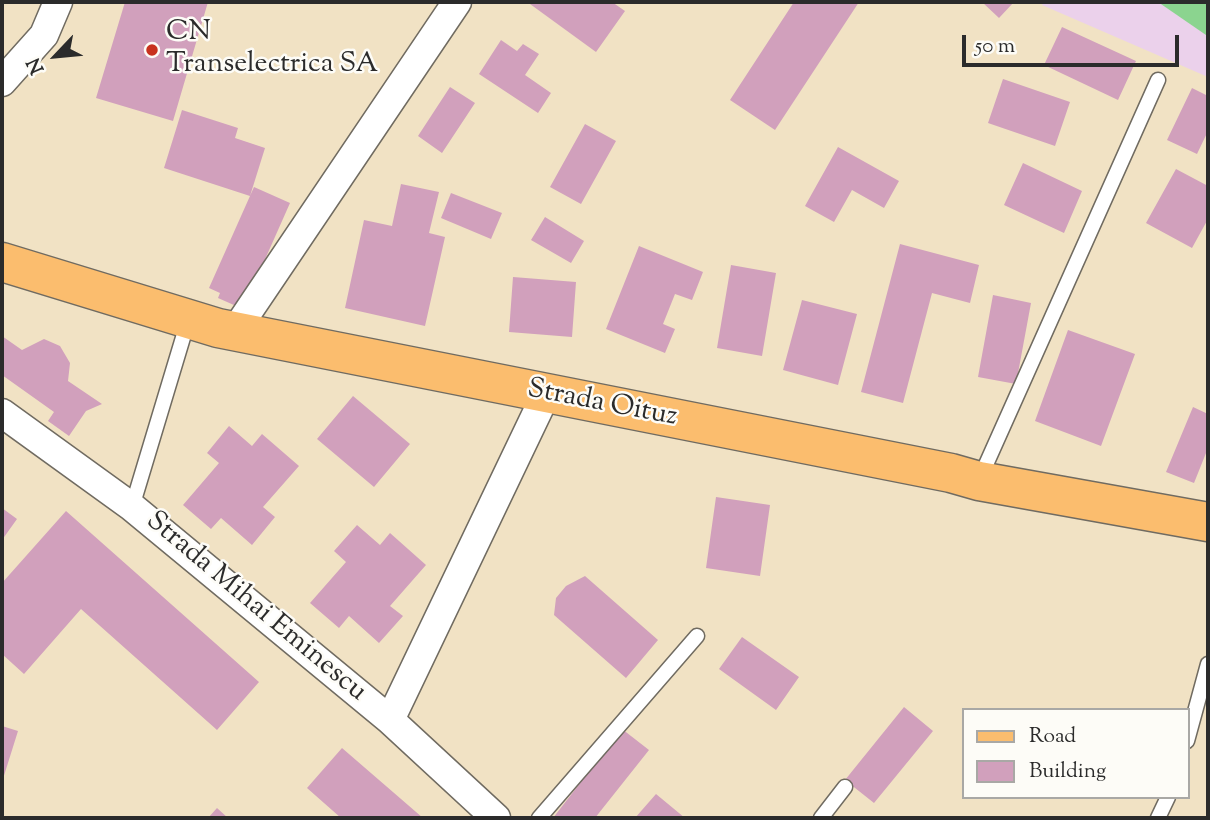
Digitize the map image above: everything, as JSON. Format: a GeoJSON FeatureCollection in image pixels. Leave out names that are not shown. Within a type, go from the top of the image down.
{"type":"FeatureCollection","features":[{"type":"Feature","properties":{"kind":"main road","name":"Strada Oituz"},"geometry":{"type":"LineString","coordinates":[[2,262],[188,321],[951,473],[979,481],[1208,522]]}},
{"type":"Feature","properties":{"kind":"street"},"geometry":{"type":"LineString","coordinates":[[2,82],[44,35],[58,2]]}},
{"type":"Feature","properties":{"kind":"street"},"geometry":{"type":"LineString","coordinates":[[235,331],[457,2]]}},
{"type":"Feature","properties":{"kind":"street"},"geometry":{"type":"LineString","coordinates":[[390,720],[547,394]]}},
{"type":"Feature","properties":{"kind":"street","name":"Strada Mihai Eminescu"},"geometry":{"type":"LineString","coordinates":[[2,413],[132,507],[390,720],[496,818]]}},
{"type":"Feature","properties":{"kind":"lane"},"geometry":{"type":"LineString","coordinates":[[979,481],[1158,80]]}},
{"type":"Feature","properties":{"kind":"lane"},"geometry":{"type":"LineString","coordinates":[[132,507],[188,321]]}},
{"type":"Feature","properties":{"kind":"lane"},"geometry":{"type":"LineString","coordinates":[[539,818],[697,636]]}},
{"type":"Feature","properties":{"kind":"lane"},"geometry":{"type":"LineString","coordinates":[[1189,734],[1208,664]]}},
{"type":"Feature","properties":{"kind":"lane"},"geometry":{"type":"LineString","coordinates":[[821,818],[845,787]]}},
{"type":"Feature","properties":{"kind":"lane"},"geometry":{"type":"LineString","coordinates":[[1158,818],[1167,799]]}},
{"type":"Feature","properties":{"kind":"shaded area"},"geometry":{"type":"Polygon","coordinates":[[[1044,2],[1208,2],[1208,77],[1042,5],[1044,2]]]}},
{"type":"Feature","properties":{"kind":"green space"},"geometry":{"type":"Polygon","coordinates":[[[1158,2],[1208,2],[1208,32],[1206,35],[1158,2]]]}},
{"type":"Feature","properties":{"kind":"building","name":"CN Transelectrica SA"},"geometry":{"type":"Polygon","coordinates":[[[125,2],[208,2],[173,121],[96,98],[125,2]]]}},
{"type":"Feature","properties":{"kind":"building"},"geometry":{"type":"Polygon","coordinates":[[[612,2],[625,11],[596,52],[530,4],[612,2]]]}},
{"type":"Feature","properties":{"kind":"building"},"geometry":{"type":"Polygon","coordinates":[[[794,2],[859,2],[775,130],[730,100],[794,2]]]}},
{"type":"Feature","properties":{"kind":"building"},"geometry":{"type":"Polygon","coordinates":[[[982,2],[1014,2],[999,18],[982,2]]]}},
{"type":"Feature","properties":{"kind":"building"},"geometry":{"type":"Polygon","coordinates":[[[1062,27],[1136,61],[1118,100],[1044,65],[1062,27]]]}},
{"type":"Feature","properties":{"kind":"building"},"geometry":{"type":"Polygon","coordinates":[[[501,40],[517,51],[523,44],[539,54],[525,75],[551,93],[538,113],[479,74],[501,40]]]}},
{"type":"Feature","properties":{"kind":"building"},"geometry":{"type":"Polygon","coordinates":[[[1003,79],[1070,102],[1055,146],[988,123],[1003,79]]]}},
{"type":"Feature","properties":{"kind":"building"},"geometry":{"type":"Polygon","coordinates":[[[450,87],[475,103],[442,153],[418,136],[450,87]]]}},
{"type":"Feature","properties":{"kind":"building"},"geometry":{"type":"Polygon","coordinates":[[[1192,88],[1208,96],[1208,131],[1197,154],[1167,140],[1192,88]]]}},
{"type":"Feature","properties":{"kind":"building"},"geometry":{"type":"Polygon","coordinates":[[[182,110],[238,128],[235,138],[265,148],[250,196],[164,168],[182,110]]]}},
{"type":"Feature","properties":{"kind":"building"},"geometry":{"type":"Polygon","coordinates":[[[585,124],[616,141],[581,204],[550,187],[585,124]]]}},
{"type":"Feature","properties":{"kind":"building"},"geometry":{"type":"Polygon","coordinates":[[[838,147],[899,181],[884,208],[852,190],[834,222],[805,206],[838,147]]]}},
{"type":"Feature","properties":{"kind":"building"},"geometry":{"type":"Polygon","coordinates":[[[1023,163],[1082,191],[1064,233],[1004,205],[1023,163]]]}},
{"type":"Feature","properties":{"kind":"building"},"geometry":{"type":"Polygon","coordinates":[[[1176,169],[1208,186],[1208,219],[1192,248],[1146,223],[1176,169]]]}},
{"type":"Feature","properties":{"kind":"building"},"geometry":{"type":"Polygon","coordinates":[[[401,184],[439,192],[429,233],[445,237],[425,326],[345,308],[364,220],[392,226],[401,184]]]}},
{"type":"Feature","properties":{"kind":"building"},"geometry":{"type":"Polygon","coordinates":[[[254,187],[290,203],[243,309],[218,298],[220,293],[209,288],[254,187]]]}},
{"type":"Feature","properties":{"kind":"building"},"geometry":{"type":"Polygon","coordinates":[[[451,193],[502,213],[491,239],[441,218],[451,193]]]}},
{"type":"Feature","properties":{"kind":"building"},"geometry":{"type":"Polygon","coordinates":[[[545,217],[584,241],[571,263],[531,240],[545,217]]]}},
{"type":"Feature","properties":{"kind":"building"},"geometry":{"type":"Polygon","coordinates":[[[900,244],[979,265],[970,303],[932,293],[903,403],[861,392],[900,244]]]}},
{"type":"Feature","properties":{"kind":"building"},"geometry":{"type":"Polygon","coordinates":[[[639,246],[703,272],[692,300],[675,294],[663,324],[675,329],[665,353],[606,329],[639,246]]]}},
{"type":"Feature","properties":{"kind":"building"},"geometry":{"type":"Polygon","coordinates":[[[731,265],[776,273],[762,356],[717,348],[731,265]]]}},
{"type":"Feature","properties":{"kind":"building"},"geometry":{"type":"Polygon","coordinates":[[[513,277],[576,282],[572,337],[509,332],[513,277]]]}},
{"type":"Feature","properties":{"kind":"building"},"geometry":{"type":"Polygon","coordinates":[[[993,295],[1031,303],[1016,384],[978,377],[993,295]]]}},
{"type":"Feature","properties":{"kind":"building"},"geometry":{"type":"Polygon","coordinates":[[[802,300],[857,314],[838,385],[783,370],[802,300]]]}},
{"type":"Feature","properties":{"kind":"building"},"geometry":{"type":"Polygon","coordinates":[[[1068,330],[1135,354],[1101,446],[1035,421],[1068,330]]]}},
{"type":"Feature","properties":{"kind":"building"},"geometry":{"type":"Polygon","coordinates":[[[2,336],[22,350],[44,339],[60,346],[70,363],[68,381],[102,404],[86,411],[69,436],[48,421],[54,412],[2,375],[2,336]]]}},
{"type":"Feature","properties":{"kind":"building"},"geometry":{"type":"Polygon","coordinates":[[[353,396],[410,444],[374,487],[317,439],[353,396]]]}},
{"type":"Feature","properties":{"kind":"building"},"geometry":{"type":"Polygon","coordinates":[[[1193,407],[1208,414],[1208,448],[1194,483],[1166,472],[1193,407]]]}},
{"type":"Feature","properties":{"kind":"building"},"geometry":{"type":"Polygon","coordinates":[[[229,426],[252,446],[262,434],[299,466],[263,507],[275,517],[252,545],[221,518],[211,529],[183,505],[219,463],[207,453],[229,426]]]}},
{"type":"Feature","properties":{"kind":"building"},"geometry":{"type":"Polygon","coordinates":[[[716,497],[770,505],[760,576],[706,568],[716,497]]]}},
{"type":"Feature","properties":{"kind":"building"},"geometry":{"type":"Polygon","coordinates":[[[2,508],[17,519],[2,540],[2,508]]]}},
{"type":"Feature","properties":{"kind":"building"},"geometry":{"type":"Polygon","coordinates":[[[66,511],[259,682],[217,730],[81,609],[24,674],[2,654],[2,583],[66,511]]]}},
{"type":"Feature","properties":{"kind":"building"},"geometry":{"type":"Polygon","coordinates":[[[357,525],[380,545],[390,533],[426,565],[390,606],[403,616],[379,643],[349,616],[339,628],[310,603],[346,562],[334,551],[357,525]]]}},
{"type":"Feature","properties":{"kind":"building"},"geometry":{"type":"Polygon","coordinates":[[[585,576],[658,640],[626,678],[554,615],[556,598],[566,586],[585,576]]]}},
{"type":"Feature","properties":{"kind":"building"},"geometry":{"type":"Polygon","coordinates":[[[742,637],[799,677],[776,710],[719,669],[742,637]]]}},
{"type":"Feature","properties":{"kind":"building"},"geometry":{"type":"Polygon","coordinates":[[[904,707],[933,731],[874,803],[845,780],[904,707]]]}},
{"type":"Feature","properties":{"kind":"building"},"geometry":{"type":"Polygon","coordinates":[[[2,726],[18,731],[2,782],[2,726]]]}},
{"type":"Feature","properties":{"kind":"building"},"geometry":{"type":"Polygon","coordinates":[[[622,729],[649,750],[595,818],[553,818],[622,729]]]}},
{"type":"Feature","properties":{"kind":"building"},"geometry":{"type":"Polygon","coordinates":[[[342,748],[423,818],[341,818],[307,788],[342,748]]]}},
{"type":"Feature","properties":{"kind":"building"},"geometry":{"type":"Polygon","coordinates":[[[656,794],[685,818],[635,818],[656,794]]]}},
{"type":"Feature","properties":{"kind":"building"},"geometry":{"type":"Polygon","coordinates":[[[217,808],[228,818],[208,818],[217,808]]]}},
{"type":"Feature","properties":{"kind":"place","name":"CN Transelectrica SA"},"geometry":{"type":"Point","coordinates":[152,50]}}]}
